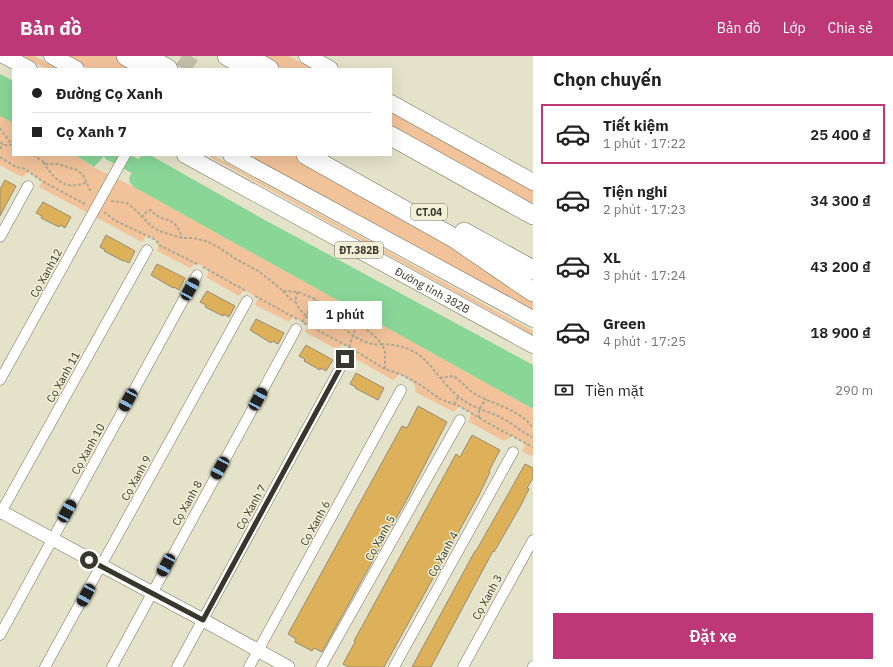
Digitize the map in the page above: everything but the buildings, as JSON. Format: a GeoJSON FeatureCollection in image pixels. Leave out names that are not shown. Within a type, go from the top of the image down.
{"type":"FeatureCollection","features":[{"type":"Feature","properties":{"kind":"highway"},"geometry":{"type":"LineString","coordinates":[[126,56],[147,68]]}},
{"type":"Feature","properties":{"kind":"highway"},"geometry":{"type":"LineString","coordinates":[[145,56],[166,68]]}},
{"type":"Feature","properties":{"kind":"highway"},"geometry":{"type":"LineString","coordinates":[[226,56],[248,68]]}},
{"type":"Feature","properties":{"kind":"highway"},"geometry":{"type":"LineString","coordinates":[[245,56],[267,68]]}},
{"type":"Feature","properties":{"kind":"highway"},"geometry":{"type":"LineString","coordinates":[[392,137],[533,215]]}},
{"type":"Feature","properties":{"kind":"highway"},"geometry":{"type":"LineString","coordinates":[[392,147],[533,225]]}},
{"type":"Feature","properties":{"kind":"highway"},"geometry":{"type":"LineString","coordinates":[[308,156],[454,238],[533,292]]}},
{"type":"Feature","properties":{"kind":"highway","name":"CT.04"},"geometry":{"type":"LineString","coordinates":[[326,156],[533,270]]}},
{"type":"Feature","properties":{"kind":"main road"},"geometry":{"type":"LineString","coordinates":[[5,56],[26,68]]}},
{"type":"Feature","properties":{"kind":"main road"},"geometry":{"type":"LineString","coordinates":[[52,56],[74,68]]}},
{"type":"Feature","properties":{"kind":"main road"},"geometry":{"type":"LineString","coordinates":[[307,56],[328,68]]}},
{"type":"Feature","properties":{"kind":"main road"},"geometry":{"type":"LineString","coordinates":[[392,104],[533,182]]}},
{"type":"Feature","properties":{"kind":"main road","name":"Đường tỉnh 382B"},"geometry":{"type":"LineString","coordinates":[[187,156],[533,345]]}},
{"type":"Feature","properties":{"kind":"main road","name":"Đường tỉnh 382B"},"geometry":{"type":"LineString","coordinates":[[233,156],[533,319]]}},
{"type":"Feature","properties":{"kind":"street","name":"Cọ Xanh12"},"geometry":{"type":"LineString","coordinates":[[0,380],[124,156]]}},
{"type":"Feature","properties":{"kind":"street"},"geometry":{"type":"LineString","coordinates":[[0,237],[28,186]]}},
{"type":"Feature","properties":{"kind":"street","name":"Cọ Xanh 11"},"geometry":{"type":"LineString","coordinates":[[0,513],[147,250]]}},
{"type":"Feature","properties":{"kind":"street","name":"Cọ Xanh 10"},"geometry":{"type":"LineString","coordinates":[[0,635],[51,539],[197,275]]}},
{"type":"Feature","properties":{"kind":"street","name":"Cọ Xanh 9"},"geometry":{"type":"LineString","coordinates":[[45,667],[250,296]]}},
{"type":"Feature","properties":{"kind":"street","name":"Cọ Xanh 8"},"geometry":{"type":"LineString","coordinates":[[112,667],[151,593],[299,326]]}},
{"type":"Feature","properties":{"kind":"street","name":"Cọ Xanh 7"},"geometry":{"type":"LineString","coordinates":[[177,667],[345,359]]}},
{"type":"Feature","properties":{"kind":"street","name":"Cọ Xanh 6"},"geometry":{"type":"LineString","coordinates":[[249,667],[401,390]]}},
{"type":"Feature","properties":{"kind":"street","name":"Cọ Xanh 5"},"geometry":{"type":"LineString","coordinates":[[322,667],[460,420]]}},
{"type":"Feature","properties":{"kind":"street","name":"Cọ Xanh 4"},"geometry":{"type":"LineString","coordinates":[[394,667],[512,452]]}},
{"type":"Feature","properties":{"kind":"street"},"geometry":{"type":"LineString","coordinates":[[0,513],[203,620],[288,667]]}},
{"type":"Feature","properties":{"kind":"street","name":"Cọ Xanh 3"},"geometry":{"type":"LineString","coordinates":[[463,667],[533,540]]}},
{"type":"Feature","properties":{"kind":"path"},"geometry":{"type":"LineString","coordinates":[[0,128],[12,145]]}},
{"type":"Feature","properties":{"kind":"path"},"geometry":{"type":"LineString","coordinates":[[0,142],[3,144],[12,145]]}},
{"type":"Feature","properties":{"kind":"path"},"geometry":{"type":"LineString","coordinates":[[0,149],[3,144]]}},
{"type":"Feature","properties":{"kind":"path"},"geometry":{"type":"LineString","coordinates":[[35,156],[47,164],[58,164],[77,170],[83,175],[91,192]]}},
{"type":"Feature","properties":{"kind":"path"},"geometry":{"type":"LineString","coordinates":[[0,157],[84,204]]}},
{"type":"Feature","properties":{"kind":"path"},"geometry":{"type":"LineString","coordinates":[[42,160],[55,178],[64,184],[78,186],[87,182]]}},
{"type":"Feature","properties":{"kind":"path"},"geometry":{"type":"LineString","coordinates":[[110,200],[127,203],[151,226],[159,231],[182,238],[193,238],[206,241],[218,247],[260,272],[283,291],[290,299],[296,302]]}},
{"type":"Feature","properties":{"kind":"path"},"geometry":{"type":"LineString","coordinates":[[141,217],[151,210],[157,216],[172,222],[180,231],[182,238]]}},
{"type":"Feature","properties":{"kind":"path"},"geometry":{"type":"LineString","coordinates":[[104,212],[116,221],[156,240],[159,245],[213,271],[299,326],[349,347],[386,369],[400,374],[440,399],[454,404],[533,447]]}},
{"type":"Feature","properties":{"kind":"path"},"geometry":{"type":"LineString","coordinates":[[283,291],[298,292],[314,299],[328,309],[344,329],[353,335],[373,344],[396,345],[414,351],[426,360],[458,397],[479,409],[507,420],[521,432],[533,437]]}},
{"type":"Feature","properties":{"kind":"path"},"geometry":{"type":"LineString","coordinates":[[298,292],[295,300],[298,308],[307,316],[312,318],[336,319],[351,322],[357,324],[374,336],[382,344],[385,352],[386,369]]}},
{"type":"Feature","properties":{"kind":"path"},"geometry":{"type":"LineString","coordinates":[[299,326],[307,316],[308,309],[314,299]]}},
{"type":"Feature","properties":{"kind":"path"},"geometry":{"type":"LineString","coordinates":[[349,347],[357,324]]}},
{"type":"Feature","properties":{"kind":"path"},"geometry":{"type":"LineString","coordinates":[[440,378],[453,376],[460,380],[476,395],[509,408],[519,414],[533,428]]}},
{"type":"Feature","properties":{"kind":"path"},"geometry":{"type":"LineString","coordinates":[[454,404],[458,397]]}},
{"type":"Feature","properties":{"kind":"path"},"geometry":{"type":"LineString","coordinates":[[480,418],[479,409],[486,399]]}},
{"type":"Feature","properties":{"kind":"shaded area"},"geometry":{"type":"Polygon","coordinates":[[[23,56],[34,56],[56,68],[45,68],[23,56]]]}},
{"type":"Feature","properties":{"kind":"shaded area"},"geometry":{"type":"Polygon","coordinates":[[[66,56],[118,56],[139,68],[88,68],[66,56]]]}},
{"type":"Feature","properties":{"kind":"shaded area"},"geometry":{"type":"Polygon","coordinates":[[[254,56],[289,56],[310,68],[275,68],[254,56]]]}},
{"type":"Feature","properties":{"kind":"shaded area"},"geometry":{"type":"Polygon","coordinates":[[[0,74],[12,80],[12,122],[0,116],[0,74]]]}},
{"type":"Feature","properties":{"kind":"shaded area"},"geometry":{"type":"Polygon","coordinates":[[[392,113],[533,188],[533,210],[392,133],[392,113]]]}},
{"type":"Feature","properties":{"kind":"shaded area"},"geometry":{"type":"Polygon","coordinates":[[[0,116],[12,122],[12,156],[76,156],[91,166],[134,187],[533,409],[533,457],[522,451],[525,446],[524,442],[512,436],[504,441],[469,422],[471,413],[459,406],[454,412],[415,392],[416,389],[412,381],[400,374],[393,380],[354,358],[357,352],[343,344],[338,350],[305,332],[307,325],[293,317],[289,322],[255,305],[258,298],[244,290],[239,296],[206,277],[208,275],[208,269],[196,263],[190,268],[157,251],[159,245],[156,240],[146,236],[142,242],[39,187],[42,181],[29,172],[22,177],[0,165],[0,116]]]}},
{"type":"Feature","properties":{"kind":"shaded area"},"geometry":{"type":"Polygon","coordinates":[[[77,156],[104,156],[94,167],[77,156]]]}},
{"type":"Feature","properties":{"kind":"shaded area"},"geometry":{"type":"Polygon","coordinates":[[[116,156],[133,156],[138,159],[142,156],[152,156],[263,219],[533,365],[533,409],[134,187],[130,183],[129,178],[135,167],[116,156]]]}},
{"type":"Feature","properties":{"kind":"shaded area"},"geometry":{"type":"Polygon","coordinates":[[[209,156],[214,156],[533,331],[533,335],[209,156]]]}},
{"type":"Feature","properties":{"kind":"shaded area"},"geometry":{"type":"Polygon","coordinates":[[[249,156],[297,156],[429,230],[533,301],[533,313],[249,156]]]}},
{"type":"Feature","properties":{"kind":"waterway"},"geometry":{"type":"LineString","coordinates":[[111,156],[146,175]]}},
{"type":"Feature","properties":{"kind":"tunnel"},"geometry":{"type":"LineString","coordinates":[[184,68],[191,56]]}},
{"type":"Feature","properties":{"kind":"route"},"geometry":{"type":"LineString","coordinates":[[89,560],[203,620],[345,359]]}}]}
